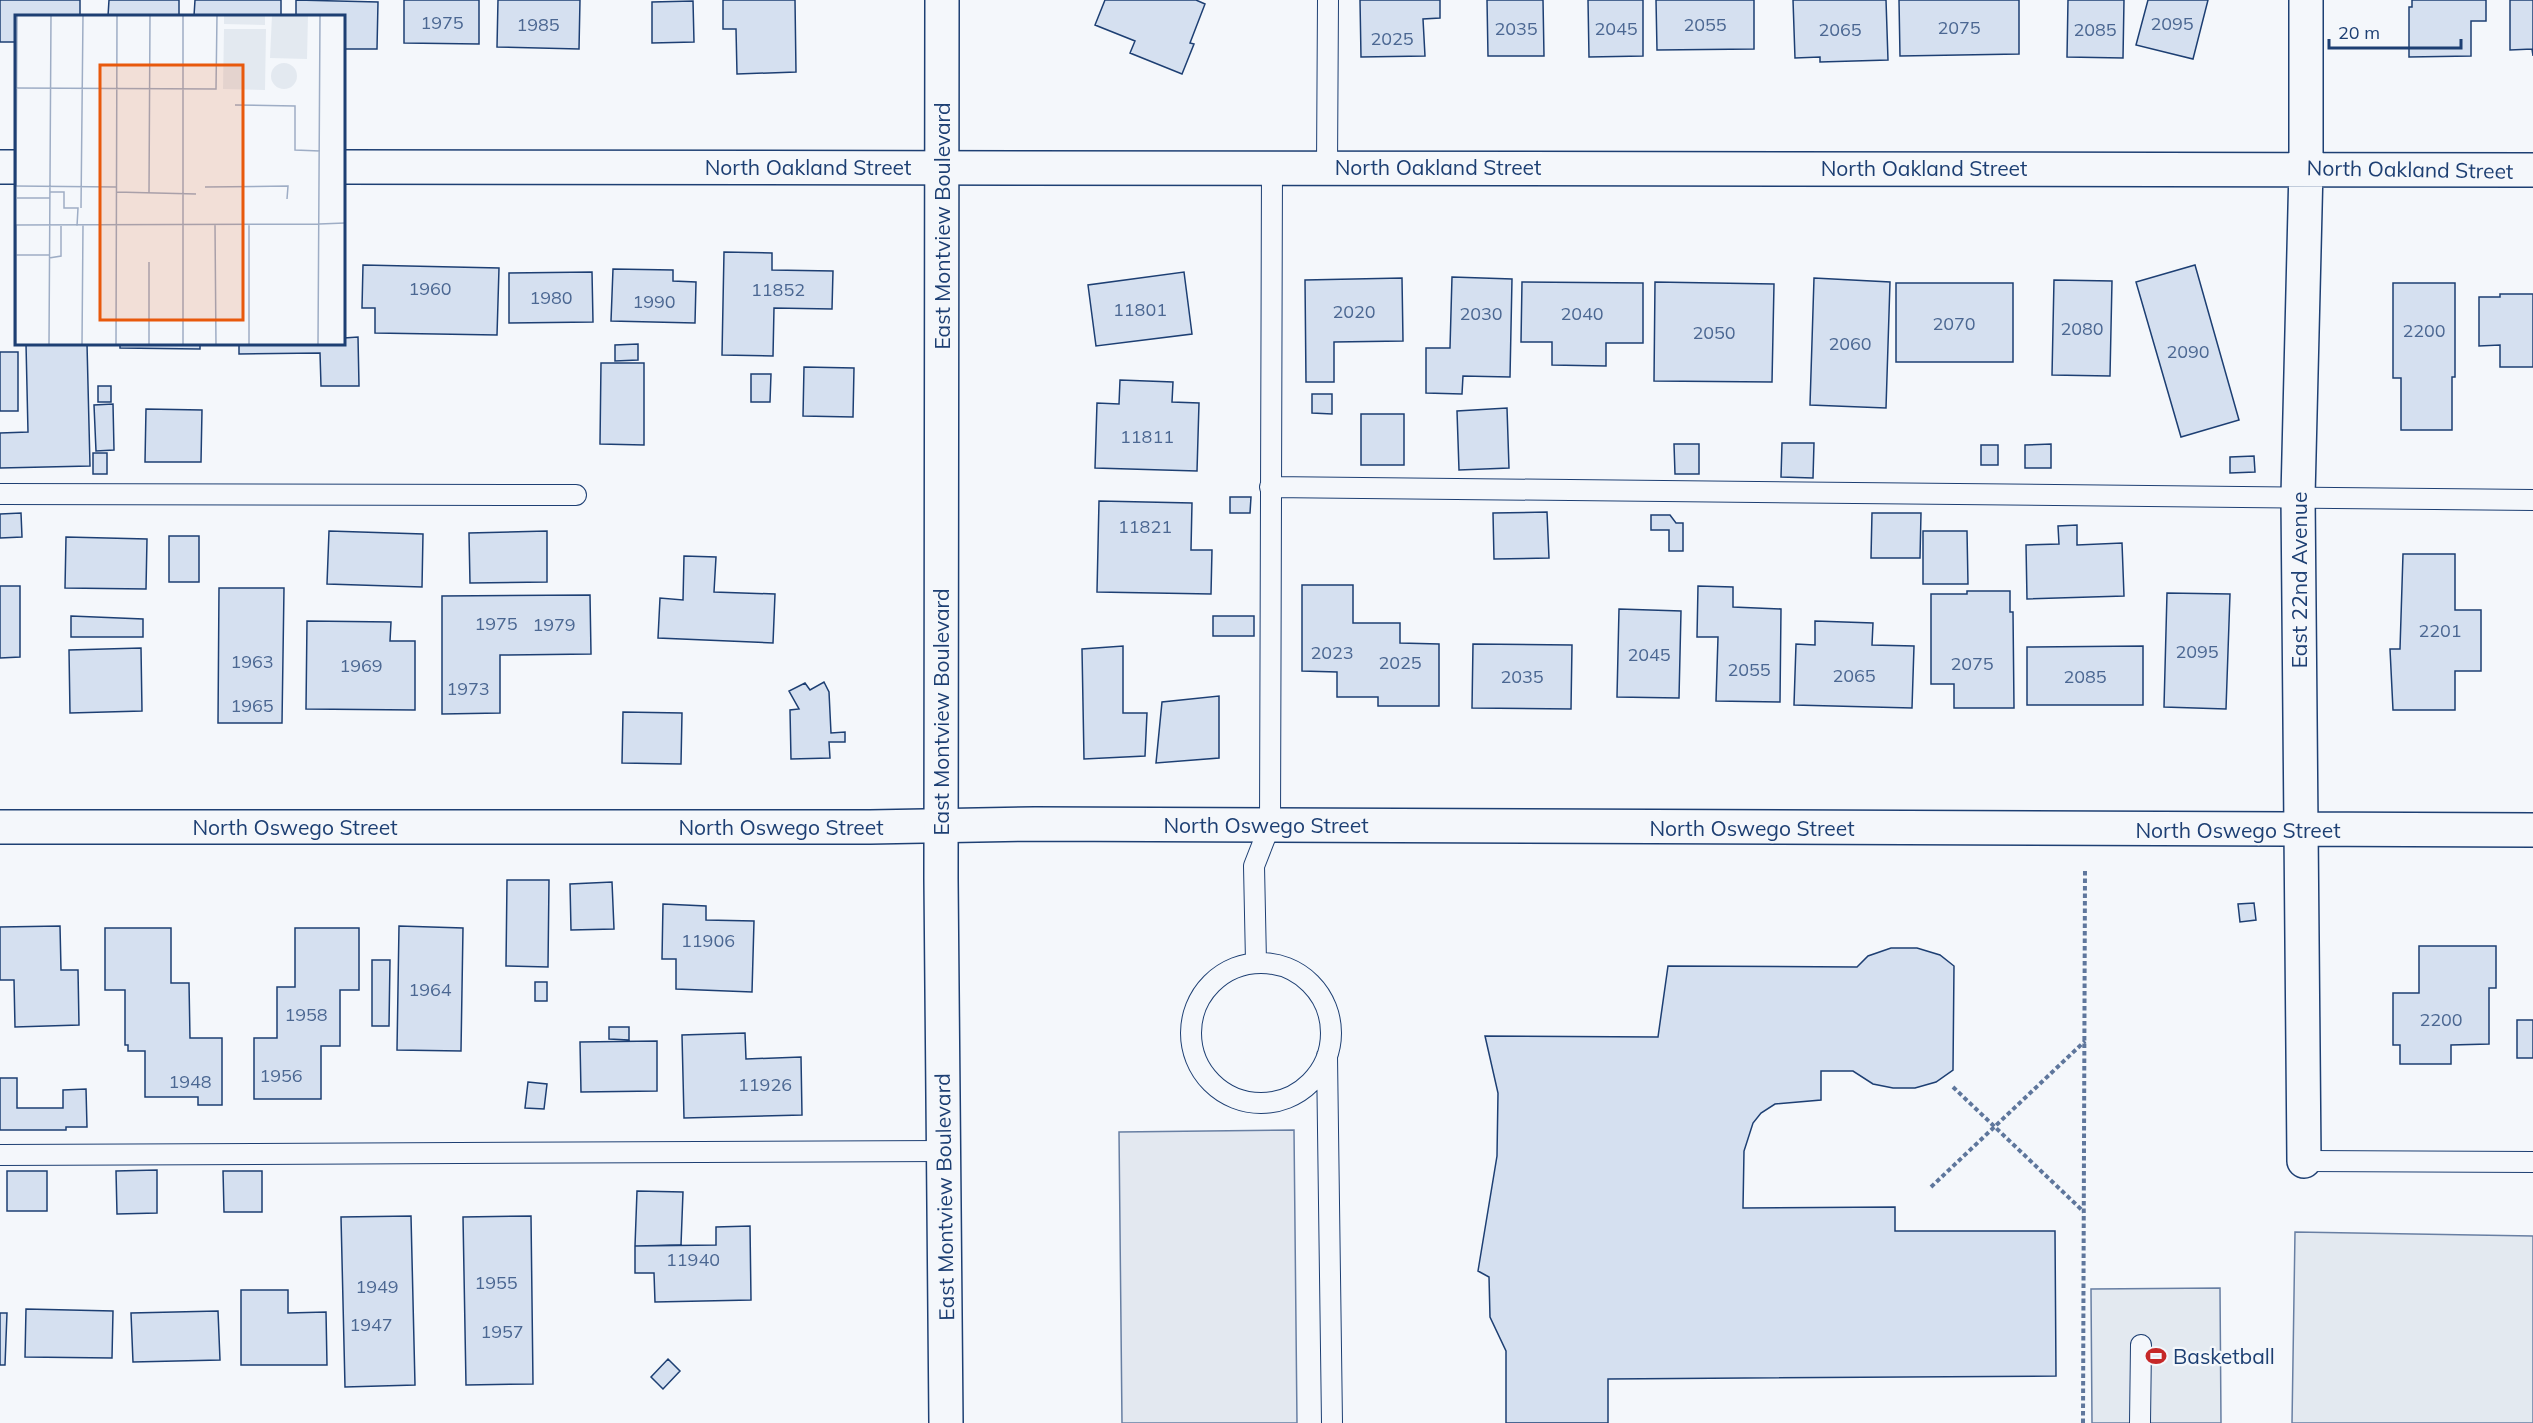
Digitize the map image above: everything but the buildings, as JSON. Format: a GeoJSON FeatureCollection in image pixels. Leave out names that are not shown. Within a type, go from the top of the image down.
{"type":"FeatureCollection","features":[{"type":"Feature","properties":{"kind":"street","name":"East Montview Boulevard"},"geometry":{"type":"LineString","coordinates":[[942,0],[941,827],[946,1423]]}},
{"type":"Feature","properties":{"kind":"street","name":"East 22nd Avenue"},"geometry":{"type":"LineString","coordinates":[[2304,1161],[2298,496],[2306,168],[2306,0]]}},
{"type":"Feature","properties":{"kind":"street","name":"North Oakland Street"},"geometry":{"type":"LineString","coordinates":[[345,167],[2533,170]]}},
{"type":"Feature","properties":{"kind":"street","name":"North Oswego Street"},"geometry":{"type":"LineString","coordinates":[[0,827],[941,827],[1035,824],[2301,831],[2533,830]]}},
{"type":"Feature","properties":{"kind":"lane"},"geometry":{"type":"LineString","coordinates":[[1327,167],[1328,0]]}},
{"type":"Feature","properties":{"kind":"lane"},"geometry":{"type":"LineString","coordinates":[[1256,962],[1254,866],[1270,825],[1272,167]]}},
{"type":"Feature","properties":{"kind":"lane"},"geometry":{"type":"LineString","coordinates":[[1270,487],[2533,500]]}},
{"type":"Feature","properties":{"kind":"lane"},"geometry":{"type":"LineString","coordinates":[[0,494],[576,495]]}},
{"type":"Feature","properties":{"kind":"lane"},"geometry":{"type":"LineString","coordinates":[[1327,1053],[1318,1074],[1302,1089],[1281,1100],[1259,1103],[1236,1098],[1216,1086],[1200,1068],[1192,1046],[1192,1022],[1199,999],[1214,980],[1233,968],[1256,962],[1279,965],[1299,974],[1316,989],[1326,1009],[1331,1031],[1327,1053],[1332,1423]]}},
{"type":"Feature","properties":{"kind":"lane"},"geometry":{"type":"LineString","coordinates":[[0,1155],[944,1151]]}},
{"type":"Feature","properties":{"kind":"lane"},"geometry":{"type":"LineString","coordinates":[[2304,1161],[2533,1162]]}},
{"type":"Feature","properties":{"kind":"lane"},"geometry":{"type":"LineString","coordinates":[[2140,1423],[2141,1345]]}},
{"type":"Feature","properties":{"kind":"path"},"geometry":{"type":"LineString","coordinates":[[2083,1423],[2085,869]]}},
{"type":"Feature","properties":{"kind":"path"},"geometry":{"type":"LineString","coordinates":[[1930,1187],[2085,1041]]}},
{"type":"Feature","properties":{"kind":"path"},"geometry":{"type":"LineString","coordinates":[[1953,1087],[2084,1213]]}},
{"type":"Feature","properties":{"kind":"shaded area"},"geometry":{"type":"Polygon","coordinates":[[[1294,1130],[1297,1423],[1122,1423],[1119,1132],[1294,1130]]]}},
{"type":"Feature","properties":{"kind":"shaded area"},"geometry":{"type":"Polygon","coordinates":[[[2295,1232],[2533,1236],[2533,1423],[2292,1423],[2295,1232]]]}},
{"type":"Feature","properties":{"kind":"shaded area","name":"Basketball"},"geometry":{"type":"Polygon","coordinates":[[[2220,1288],[2221,1423],[2092,1423],[2091,1289],[2220,1288]]]}},
{"type":"Feature","properties":{"kind":"place","name":"Basketball"},"geometry":{"type":"Point","coordinates":[2156,1356]}}]}
